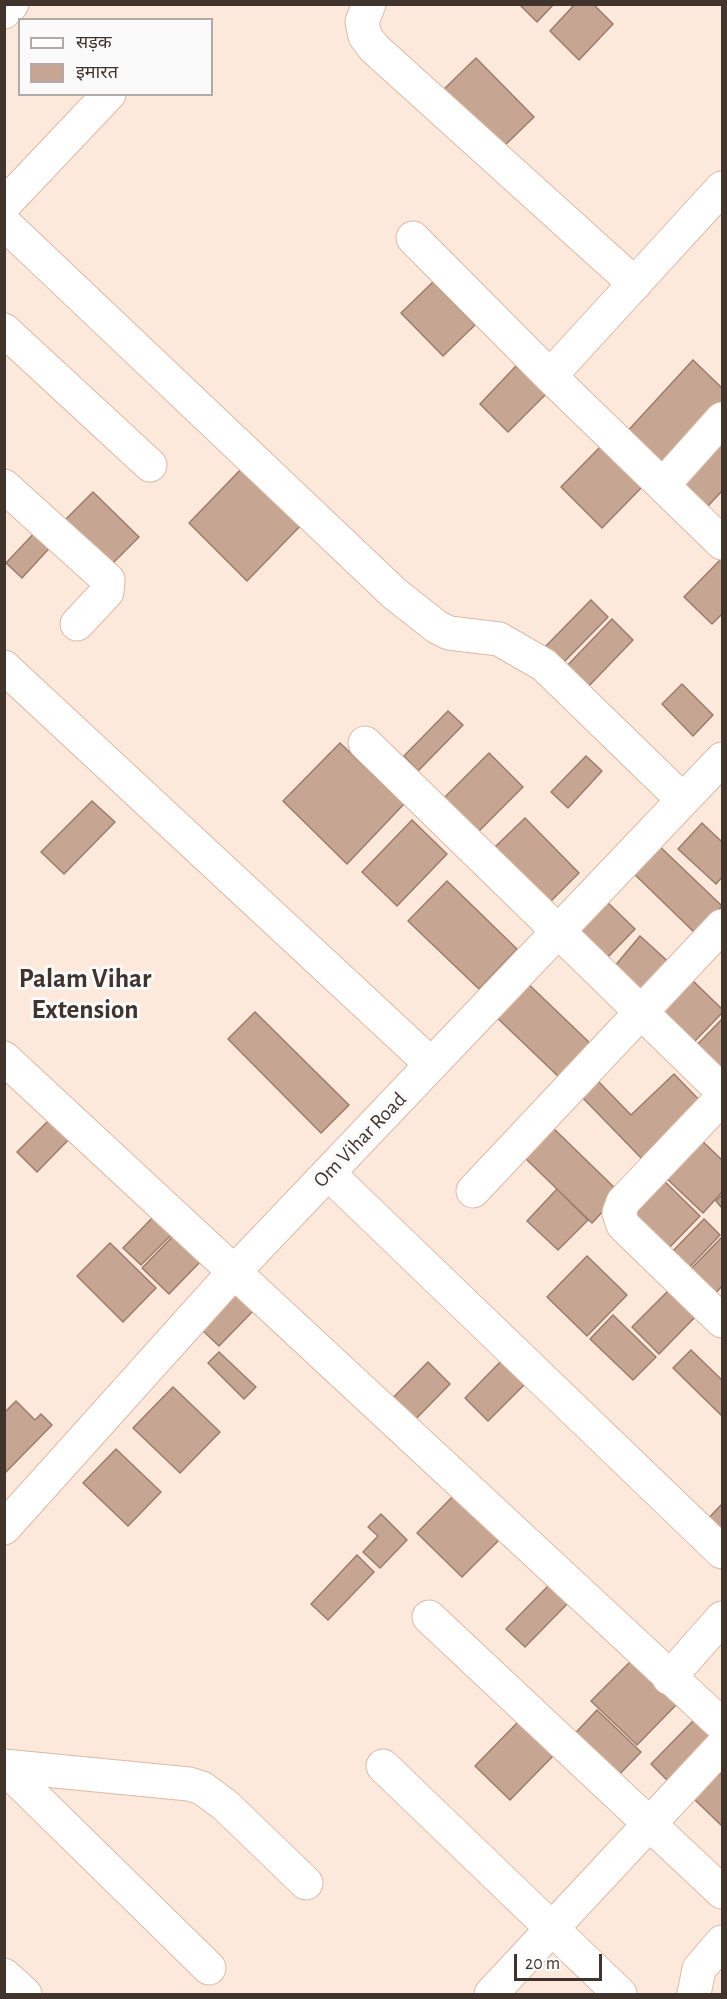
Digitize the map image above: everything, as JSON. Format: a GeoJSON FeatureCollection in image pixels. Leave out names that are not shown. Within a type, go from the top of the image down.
{"type":"FeatureCollection","features":[{"type":"Feature","properties":{"kind":"street"},"geometry":{"type":"LineString","coordinates":[[4,12],[12,4]]}},
{"type":"Feature","properties":{"kind":"street"},"geometry":{"type":"LineString","coordinates":[[369,4],[362,22],[365,36],[374,48],[634,284]]}},
{"type":"Feature","properties":{"kind":"street"},"geometry":{"type":"LineString","coordinates":[[4,205],[107,96]]}},
{"type":"Feature","properties":{"kind":"street"},"geometry":{"type":"LineString","coordinates":[[550,376],[723,188]]}},
{"type":"Feature","properties":{"kind":"street"},"geometry":{"type":"LineString","coordinates":[[4,223],[419,614],[449,633],[499,639],[544,665],[683,800]]}},
{"type":"Feature","properties":{"kind":"street"},"geometry":{"type":"LineString","coordinates":[[413,238],[550,376],[723,543]]}},
{"type":"Feature","properties":{"kind":"street"},"geometry":{"type":"LineString","coordinates":[[4,330],[150,465]]}},
{"type":"Feature","properties":{"kind":"street"},"geometry":{"type":"LineString","coordinates":[[663,485],[723,419]]}},
{"type":"Feature","properties":{"kind":"street"},"geometry":{"type":"LineString","coordinates":[[4,486],[108,580],[106,592],[77,624]]}},
{"type":"Feature","properties":{"kind":"street"},"geometry":{"type":"LineString","coordinates":[[4,667],[431,1064]]}},
{"type":"Feature","properties":{"kind":"street"},"geometry":{"type":"LineString","coordinates":[[365,743],[723,1091]]}},
{"type":"Feature","properties":{"kind":"street","name":"Om Vihar Road"},"geometry":{"type":"LineString","coordinates":[[5,1526],[233,1273],[723,759]]}},
{"type":"Feature","properties":{"kind":"street"},"geometry":{"type":"LineString","coordinates":[[473,1191],[723,926]]}},
{"type":"Feature","properties":{"kind":"street"},"geometry":{"type":"LineString","coordinates":[[4,1058],[669,1678],[723,1725]]}},
{"type":"Feature","properties":{"kind":"street"},"geometry":{"type":"LineString","coordinates":[[718,1309],[623,1225],[619,1213],[623,1202],[723,1098]]}},
{"type":"Feature","properties":{"kind":"street"},"geometry":{"type":"LineString","coordinates":[[328,1173],[723,1552]]}},
{"type":"Feature","properties":{"kind":"street"},"geometry":{"type":"LineString","coordinates":[[429,1617],[723,1892]]}},
{"type":"Feature","properties":{"kind":"street"},"geometry":{"type":"LineString","coordinates":[[669,1678],[723,1618]]}},
{"type":"Feature","properties":{"kind":"street"},"geometry":{"type":"LineString","coordinates":[[491,1995],[723,1746]]}},
{"type":"Feature","properties":{"kind":"street"},"geometry":{"type":"LineString","coordinates":[[383,1766],[620,1995]]}},
{"type":"Feature","properties":{"kind":"street"},"geometry":{"type":"LineString","coordinates":[[4,1767],[189,1784],[202,1788],[225,1805],[306,1883]]}},
{"type":"Feature","properties":{"kind":"street"},"geometry":{"type":"LineString","coordinates":[[4,1767],[209,1968]]}},
{"type":"Feature","properties":{"kind":"street"},"geometry":{"type":"LineString","coordinates":[[694,1995],[699,1969],[723,1942]]}},
{"type":"Feature","properties":{"kind":"street"},"geometry":{"type":"LineString","coordinates":[[4,1975],[25,1995]]}},
{"type":"Feature","properties":{"kind":"building"},"geometry":{"type":"Polygon","coordinates":[[[519,4],[554,4],[537,22],[519,4]]]}},
{"type":"Feature","properties":{"kind":"building"},"geometry":{"type":"Polygon","coordinates":[[[575,4],[593,4],[613,24],[579,60],[550,31],[575,4]]]}},
{"type":"Feature","properties":{"kind":"building"},"geometry":{"type":"Polygon","coordinates":[[[476,58],[534,117],[499,151],[441,92],[476,58]]]}},
{"type":"Feature","properties":{"kind":"building"},"geometry":{"type":"Polygon","coordinates":[[[433,282],[475,325],[443,356],[401,313],[433,282]]]}},
{"type":"Feature","properties":{"kind":"building"},"geometry":{"type":"Polygon","coordinates":[[[693,360],[722,388],[722,411],[665,473],[624,435],[693,360]]]}},
{"type":"Feature","properties":{"kind":"building"},"geometry":{"type":"Polygon","coordinates":[[[516,366],[546,394],[508,432],[480,404],[516,366]]]}},
{"type":"Feature","properties":{"kind":"building"},"geometry":{"type":"Polygon","coordinates":[[[722,429],[722,491],[707,507],[677,479],[722,429]]]}},
{"type":"Feature","properties":{"kind":"building"},"geometry":{"type":"Polygon","coordinates":[[[601,446],[643,486],[602,528],[561,487],[601,446]]]}},
{"type":"Feature","properties":{"kind":"building"},"geometry":{"type":"Polygon","coordinates":[[[246,464],[305,521],[247,581],[189,523],[246,464]]]}},
{"type":"Feature","properties":{"kind":"building"},"geometry":{"type":"Polygon","coordinates":[[[93,492],[139,537],[105,571],[60,525],[93,492]]]}},
{"type":"Feature","properties":{"kind":"building"},"geometry":{"type":"Polygon","coordinates":[[[40,527],[55,542],[22,578],[6,563],[40,527]]]}},
{"type":"Feature","properties":{"kind":"building"},"geometry":{"type":"Polygon","coordinates":[[[722,558],[722,614],[712,624],[684,597],[722,558]]]}},
{"type":"Feature","properties":{"kind":"building"},"geometry":{"type":"Polygon","coordinates":[[[591,600],[608,617],[560,666],[543,649],[591,600]]]}},
{"type":"Feature","properties":{"kind":"building"},"geometry":{"type":"Polygon","coordinates":[[[612,619],[633,640],[585,690],[564,669],[612,619]]]}},
{"type":"Feature","properties":{"kind":"building"},"geometry":{"type":"Polygon","coordinates":[[[682,684],[713,715],[693,736],[662,704],[682,684]]]}},
{"type":"Feature","properties":{"kind":"building"},"geometry":{"type":"Polygon","coordinates":[[[448,711],[463,725],[418,771],[404,756],[448,711]]]}},
{"type":"Feature","properties":{"kind":"building"},"geometry":{"type":"Polygon","coordinates":[[[340,743],[404,804],[347,864],[283,801],[340,743]]]}},
{"type":"Feature","properties":{"kind":"building"},"geometry":{"type":"Polygon","coordinates":[[[489,753],[523,787],[470,840],[436,806],[489,753]]]}},
{"type":"Feature","properties":{"kind":"building"},"geometry":{"type":"Polygon","coordinates":[[[586,756],[602,771],[568,808],[551,792],[586,756]]]}},
{"type":"Feature","properties":{"kind":"building"},"geometry":{"type":"Polygon","coordinates":[[[92,801],[115,822],[64,874],[41,852],[92,801]]]}},
{"type":"Feature","properties":{"kind":"building"},"geometry":{"type":"Polygon","coordinates":[[[525,818],[579,873],[549,903],[495,847],[525,818]]]}},
{"type":"Feature","properties":{"kind":"building"},"geometry":{"type":"Polygon","coordinates":[[[412,820],[447,854],[397,906],[362,872],[412,820]]]}},
{"type":"Feature","properties":{"kind":"building"},"geometry":{"type":"Polygon","coordinates":[[[702,823],[722,842],[722,877],[716,884],[678,849],[702,823]]]}},
{"type":"Feature","properties":{"kind":"building"},"geometry":{"type":"Polygon","coordinates":[[[654,841],[722,906],[696,934],[628,868],[654,841]]]}},
{"type":"Feature","properties":{"kind":"building"},"geometry":{"type":"Polygon","coordinates":[[[447,881],[517,949],[479,989],[408,921],[447,881]]]}},
{"type":"Feature","properties":{"kind":"building"},"geometry":{"type":"Polygon","coordinates":[[[604,899],[635,929],[606,959],[575,929],[604,899]]]}},
{"type":"Feature","properties":{"kind":"building"},"geometry":{"type":"Polygon","coordinates":[[[640,936],[673,966],[644,995],[614,967],[640,936]]]}},
{"type":"Feature","properties":{"kind":"building"},"geometry":{"type":"Polygon","coordinates":[[[689,977],[722,1009],[722,1013],[692,1044],[657,1010],[689,977]]]}},
{"type":"Feature","properties":{"kind":"building"},"geometry":{"type":"Polygon","coordinates":[[[522,978],[593,1046],[561,1079],[490,1011],[522,978]]]}},
{"type":"Feature","properties":{"kind":"building"},"geometry":{"type":"Polygon","coordinates":[[[255,1012],[349,1105],[321,1133],[228,1039],[255,1012]]]}},
{"type":"Feature","properties":{"kind":"building"},"geometry":{"type":"Polygon","coordinates":[[[722,1019],[722,1075],[694,1048],[722,1019]]]}},
{"type":"Feature","properties":{"kind":"building"},"geometry":{"type":"Polygon","coordinates":[[[674,1074],[705,1106],[647,1164],[580,1095],[596,1079],[631,1115],[674,1074]]]}},
{"type":"Feature","properties":{"kind":"building"},"geometry":{"type":"Polygon","coordinates":[[[56,1113],[76,1132],[37,1172],[17,1152],[56,1113]]]}},
{"type":"Feature","properties":{"kind":"building"},"geometry":{"type":"Polygon","coordinates":[[[552,1127],[620,1193],[592,1223],[523,1156],[552,1127]]]}},
{"type":"Feature","properties":{"kind":"building"},"geometry":{"type":"Polygon","coordinates":[[[699,1138],[722,1160],[722,1192],[703,1213],[663,1175],[699,1138]]]}},
{"type":"Feature","properties":{"kind":"building"},"geometry":{"type":"Polygon","coordinates":[[[661,1178],[700,1216],[664,1253],[625,1215],[661,1178]]]}},
{"type":"Feature","properties":{"kind":"building"},"geometry":{"type":"Polygon","coordinates":[[[557,1189],[588,1220],[558,1250],[527,1221],[557,1189]]]}},
{"type":"Feature","properties":{"kind":"building"},"geometry":{"type":"Polygon","coordinates":[[[722,1195],[722,1208],[716,1201],[722,1195]]]}},
{"type":"Feature","properties":{"kind":"building"},"geometry":{"type":"Polygon","coordinates":[[[157,1213],[176,1230],[141,1265],[123,1248],[157,1213]]]}},
{"type":"Feature","properties":{"kind":"building"},"geometry":{"type":"Polygon","coordinates":[[[704,1219],[720,1235],[685,1272],[668,1256],[704,1219]]]}},
{"type":"Feature","properties":{"kind":"building"},"geometry":{"type":"Polygon","coordinates":[[[174,1235],[201,1261],[169,1294],[142,1268],[174,1235]]]}},
{"type":"Feature","properties":{"kind":"building"},"geometry":{"type":"Polygon","coordinates":[[[722,1237],[722,1286],[712,1297],[687,1273],[722,1237]]]}},
{"type":"Feature","properties":{"kind":"building"},"geometry":{"type":"Polygon","coordinates":[[[110,1243],[156,1288],[123,1322],[77,1276],[110,1243]]]}},
{"type":"Feature","properties":{"kind":"building"},"geometry":{"type":"Polygon","coordinates":[[[587,1256],[627,1295],[587,1336],[547,1297],[587,1256]]]}},
{"type":"Feature","properties":{"kind":"building"},"geometry":{"type":"Polygon","coordinates":[[[238,1289],[256,1308],[219,1346],[200,1328],[238,1289]]]}},
{"type":"Feature","properties":{"kind":"building"},"geometry":{"type":"Polygon","coordinates":[[[670,1289],[697,1315],[659,1354],[632,1327],[670,1289]]]}},
{"type":"Feature","properties":{"kind":"building"},"geometry":{"type":"Polygon","coordinates":[[[613,1315],[656,1357],[633,1380],[590,1339],[613,1315]]]}},
{"type":"Feature","properties":{"kind":"building"},"geometry":{"type":"Polygon","coordinates":[[[691,1350],[722,1380],[722,1416],[673,1368],[691,1350]]]}},
{"type":"Feature","properties":{"kind":"building"},"geometry":{"type":"Polygon","coordinates":[[[219,1352],[256,1387],[244,1399],[208,1363],[219,1352]]]}},
{"type":"Feature","properties":{"kind":"building"},"geometry":{"type":"Polygon","coordinates":[[[507,1355],[531,1378],[488,1421],[465,1398],[507,1355]]]}},
{"type":"Feature","properties":{"kind":"building"},"geometry":{"type":"Polygon","coordinates":[[[428,1362],[450,1384],[406,1429],[384,1407],[428,1362]]]}},
{"type":"Feature","properties":{"kind":"building"},"geometry":{"type":"Polygon","coordinates":[[[173,1387],[220,1432],[180,1473],[133,1428],[173,1387]]]}},
{"type":"Feature","properties":{"kind":"building"},"geometry":{"type":"Polygon","coordinates":[[[16,1401],[35,1420],[41,1414],[52,1425],[4,1474],[4,1413],[16,1401]]]}},
{"type":"Feature","properties":{"kind":"building"},"geometry":{"type":"Polygon","coordinates":[[[116,1449],[161,1492],[128,1526],[83,1483],[116,1449]]]}},
{"type":"Feature","properties":{"kind":"building"},"geometry":{"type":"Polygon","coordinates":[[[456,1493],[502,1537],[462,1577],[417,1533],[456,1493]]]}},
{"type":"Feature","properties":{"kind":"building"},"geometry":{"type":"Polygon","coordinates":[[[722,1504],[722,1543],[703,1524],[722,1504]]]}},
{"type":"Feature","properties":{"kind":"building"},"geometry":{"type":"Polygon","coordinates":[[[381,1514],[407,1540],[380,1568],[363,1552],[378,1536],[368,1527],[381,1514]]]}},
{"type":"Feature","properties":{"kind":"building"},"geometry":{"type":"Polygon","coordinates":[[[357,1555],[374,1572],[328,1620],[311,1604],[357,1555]]]}},
{"type":"Feature","properties":{"kind":"building"},"geometry":{"type":"Polygon","coordinates":[[[550,1584],[568,1603],[525,1647],[506,1629],[550,1584]]]}},
{"type":"Feature","properties":{"kind":"building"},"geometry":{"type":"Polygon","coordinates":[[[631,1661],[676,1705],[637,1745],[591,1701],[631,1661]]]}},
{"type":"Feature","properties":{"kind":"building"},"geometry":{"type":"Polygon","coordinates":[[[597,1710],[641,1752],[610,1784],[567,1742],[597,1710]]]}},
{"type":"Feature","properties":{"kind":"building"},"geometry":{"type":"Polygon","coordinates":[[[694,1720],[720,1746],[677,1790],[651,1764],[694,1720]]]}},
{"type":"Feature","properties":{"kind":"building"},"geometry":{"type":"Polygon","coordinates":[[[518,1722],[553,1756],[510,1800],[475,1766],[518,1722]]]}},
{"type":"Feature","properties":{"kind":"building"},"geometry":{"type":"Polygon","coordinates":[[[716,1774],[722,1774],[722,1826],[693,1798],[716,1774]]]}},
{"type":"Feature","properties":{"kind":"district","name":"Palam Vihar Extension"},"geometry":{"type":"Point","coordinates":[85,994]}}]}
